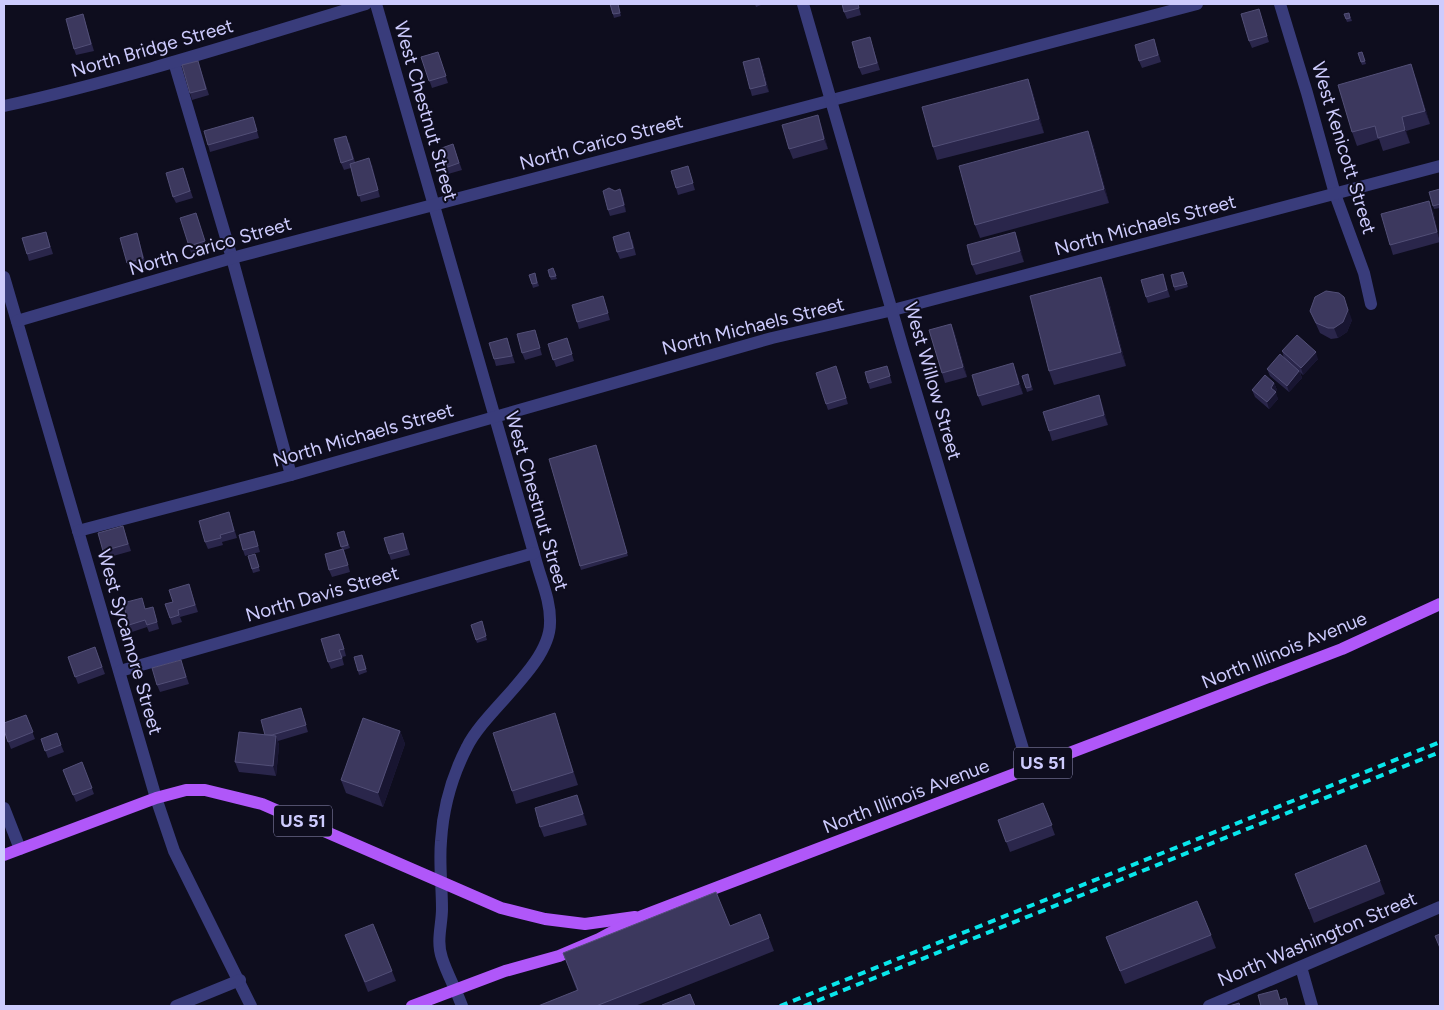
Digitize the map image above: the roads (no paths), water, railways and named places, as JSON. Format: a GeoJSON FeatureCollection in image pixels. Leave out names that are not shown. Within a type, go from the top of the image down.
{"type":"FeatureCollection","features":[{"type":"Feature","properties":{"kind":"main road","name":"North Illinois Avenue"},"geometry":{"type":"LineString","coordinates":[[412,1006],[456,988],[559,956],[599,939],[642,916],[1342,649],[1440,604]]}},
{"type":"Feature","properties":{"kind":"main road","name":"US 51"},"geometry":{"type":"LineString","coordinates":[[4,855],[156,798],[186,790],[205,790],[262,804],[442,884],[501,908],[545,919],[585,924],[642,916]]}},
{"type":"Feature","properties":{"kind":"street","name":"North Bridge Street"},"geometry":{"type":"LineString","coordinates":[[4,106],[61,93],[174,62],[366,4]]}},
{"type":"Feature","properties":{"kind":"street","name":"West Chestnut Street"},"geometry":{"type":"LineString","coordinates":[[376,4],[534,553],[547,600],[550,624],[545,642],[532,665],[483,724],[468,746],[447,796],[441,842],[442,914],[439,932],[441,956],[462,1006]]}},
{"type":"Feature","properties":{"kind":"street","name":"West Willow Street"},"geometry":{"type":"LineString","coordinates":[[803,4],[931,444],[1030,769]]}},
{"type":"Feature","properties":{"kind":"street","name":"North Carico Street"},"geometry":{"type":"LineString","coordinates":[[17,322],[232,258],[1197,4]]}},
{"type":"Feature","properties":{"kind":"street","name":"West Kenicott Street"},"geometry":{"type":"LineString","coordinates":[[1280,4],[1335,194],[1364,273],[1371,304]]}},
{"type":"Feature","properties":{"kind":"street"},"geometry":{"type":"LineString","coordinates":[[174,62],[232,258],[291,475]]}},
{"type":"Feature","properties":{"kind":"street","name":"North Michaels Street"},"geometry":{"type":"LineString","coordinates":[[78,530],[291,475],[772,338],[893,310],[1440,166]]}},
{"type":"Feature","properties":{"kind":"street","name":"West Sycamore Street"},"geometry":{"type":"LineString","coordinates":[[4,277],[156,798],[174,851],[252,1006]]}},
{"type":"Feature","properties":{"kind":"street","name":"North Davis Street"},"geometry":{"type":"LineString","coordinates":[[120,671],[534,553]]}},
{"type":"Feature","properties":{"kind":"street"},"geometry":{"type":"LineString","coordinates":[[4,808],[20,849]]}},
{"type":"Feature","properties":{"kind":"street","name":"North Washington Street"},"geometry":{"type":"LineString","coordinates":[[1209,1006],[1440,907]]}},
{"type":"Feature","properties":{"kind":"street"},"geometry":{"type":"LineString","coordinates":[[1301,967],[1312,1006]]}},
{"type":"Feature","properties":{"kind":"street"},"geometry":{"type":"LineString","coordinates":[[176,1006],[240,980]]}},
{"type":"Feature","properties":{"kind":"railway"},"geometry":{"type":"LineString","coordinates":[[780,1006],[1440,742]]}},
{"type":"Feature","properties":{"kind":"railway"},"geometry":{"type":"LineString","coordinates":[[804,1006],[1440,752]]}}]}
